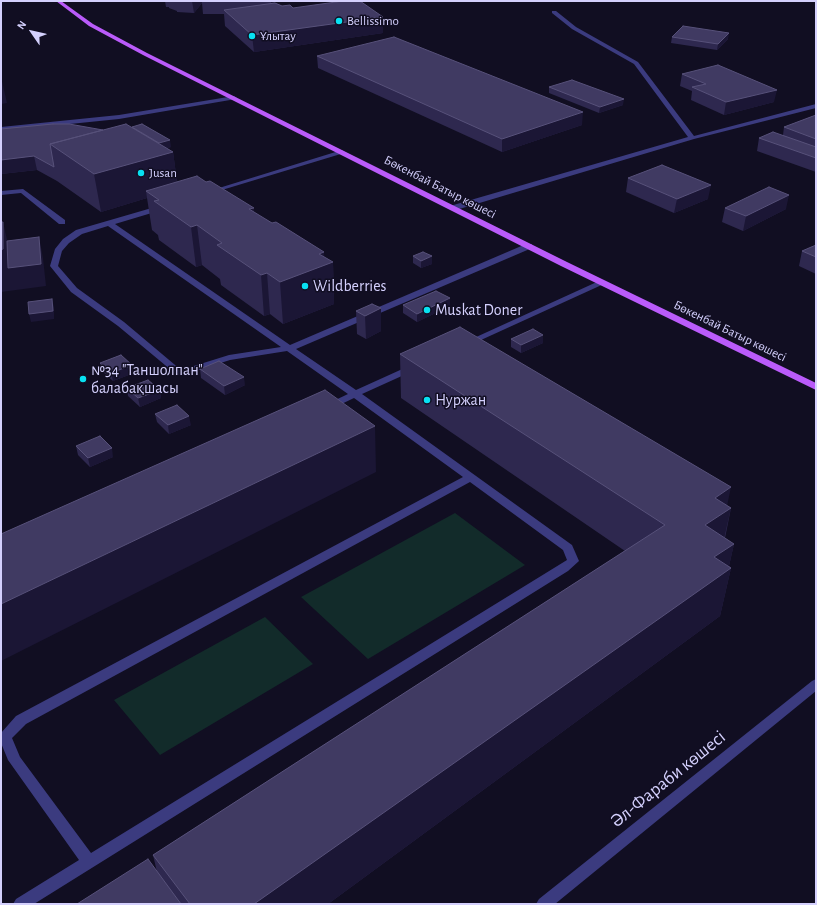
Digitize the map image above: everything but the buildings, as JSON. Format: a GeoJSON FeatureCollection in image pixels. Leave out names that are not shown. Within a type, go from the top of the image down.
{"type":"FeatureCollection","features":[{"type":"Feature","properties":{"kind":"main road","name":"Бөкенбай Батыр көшесі"},"geometry":{"type":"LineString","coordinates":[[58,1],[96,28],[602,283],[816,387]]}},
{"type":"Feature","properties":{"kind":"street"},"geometry":{"type":"LineString","coordinates":[[554,12],[574,28],[636,63],[692,138]]}},
{"type":"Feature","properties":{"kind":"street"},"geometry":{"type":"LineString","coordinates":[[1,129],[119,117],[234,98]]}},
{"type":"Feature","properties":{"kind":"street"},"geometry":{"type":"LineString","coordinates":[[453,208],[692,138],[816,106]]}},
{"type":"Feature","properties":{"kind":"street"},"geometry":{"type":"LineString","coordinates":[[205,194],[342,152]]}},
{"type":"Feature","properties":{"kind":"street"},"geometry":{"type":"LineString","coordinates":[[1,193],[23,191],[62,222]]}},
{"type":"Feature","properties":{"kind":"street"},"geometry":{"type":"LineString","coordinates":[[168,205],[79,232],[66,241],[58,251],[54,266],[74,290],[121,324],[180,374],[229,358],[290,348],[529,246]]}},
{"type":"Feature","properties":{"kind":"street"},"geometry":{"type":"LineString","coordinates":[[21,904],[573,561],[568,548],[471,477],[290,348],[109,223]]}},
{"type":"Feature","properties":{"kind":"street"},"geometry":{"type":"LineString","coordinates":[[460,346],[602,283]]}},
{"type":"Feature","properties":{"kind":"street"},"geometry":{"type":"LineString","coordinates":[[316,413],[418,365]]}},
{"type":"Feature","properties":{"kind":"street"},"geometry":{"type":"LineString","coordinates":[[89,862],[15,760],[5,738],[20,720],[471,477]]}},
{"type":"Feature","properties":{"kind":"street","name":"Әл-Фараби көшесі"},"geometry":{"type":"LineString","coordinates":[[544,904],[816,684]]}},
{"type":"Feature","properties":{"kind":"green space"},"geometry":{"type":"Polygon","coordinates":[[[455,513],[525,565],[368,659],[301,597],[455,513]]]}},
{"type":"Feature","properties":{"kind":"green space"},"geometry":{"type":"Polygon","coordinates":[[[265,617],[313,664],[160,755],[114,700],[265,617]]]}},
{"type":"Feature","properties":{"kind":"place","name":"Bellissimo"},"geometry":{"type":"Point","coordinates":[339,21]}},
{"type":"Feature","properties":{"kind":"place","name":"Ұлытау"},"geometry":{"type":"Point","coordinates":[252,36]}},
{"type":"Feature","properties":{"kind":"place","name":"Jusan"},"geometry":{"type":"Point","coordinates":[141,173]}},
{"type":"Feature","properties":{"kind":"place","name":"Wildberries"},"geometry":{"type":"Point","coordinates":[305,286]}},
{"type":"Feature","properties":{"kind":"place","name":"Muskat Doner"},"geometry":{"type":"Point","coordinates":[427,310]}},
{"type":"Feature","properties":{"kind":"place","name":"№34 \"Таншолпан\" балабақшасы"},"geometry":{"type":"Point","coordinates":[83,379]}},
{"type":"Feature","properties":{"kind":"place","name":"Нуржан"},"geometry":{"type":"Point","coordinates":[427,400]}}]}
